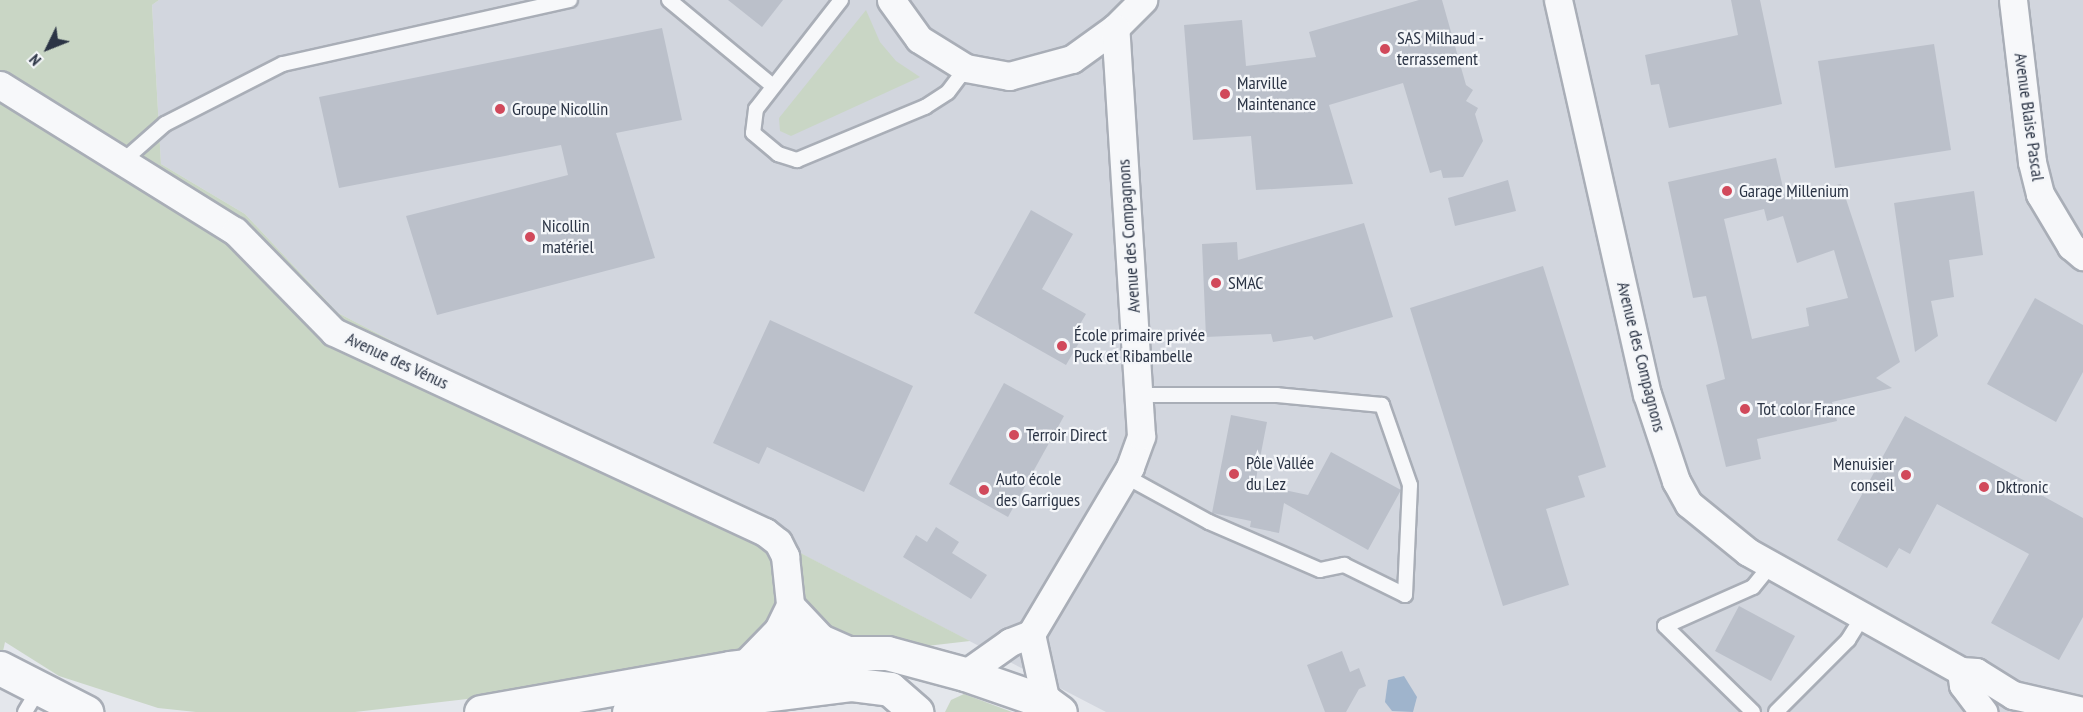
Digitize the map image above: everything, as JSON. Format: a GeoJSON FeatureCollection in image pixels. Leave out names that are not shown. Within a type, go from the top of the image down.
{"type":"FeatureCollection","features":[{"type":"Feature","properties":{"kind":"street"},"geometry":{"type":"LineString","coordinates":[[891,0],[919,39],[966,68],[1009,76],[1072,59],[1115,28],[1143,0]]}},
{"type":"Feature","properties":{"kind":"street","name":"Avenue des Compagnons"},"geometry":{"type":"LineString","coordinates":[[1558,0],[1647,394],[1676,482],[1689,504],[1714,527],[1771,565],[1961,671],[1976,672],[2019,704],[2083,711]]}},
{"type":"Feature","properties":{"kind":"street","name":"Avenue Blaise Pascal"},"geometry":{"type":"LineString","coordinates":[[2013,0],[2032,162],[2040,194],[2071,246],[2083,256]]}},
{"type":"Feature","properties":{"kind":"street","name":"Avenue des Compagnons"},"geometry":{"type":"LineString","coordinates":[[1031,634],[1125,476],[1141,435],[1141,395],[1115,28]]}},
{"type":"Feature","properties":{"kind":"street","name":"Avenue des Vénus"},"geometry":{"type":"LineString","coordinates":[[0,85],[235,231],[334,332],[765,532],[778,542],[785,556],[797,675]]}},
{"type":"Feature","properties":{"kind":"street"},"geometry":{"type":"LineString","coordinates":[[742,667],[778,630],[790,605],[821,638],[854,653],[909,656],[1053,707]]}},
{"type":"Feature","properties":{"kind":"street"},"geometry":{"type":"LineString","coordinates":[[481,712],[742,667],[890,689],[918,712],[925,695],[1010,642],[1031,634],[1053,707]]}},
{"type":"Feature","properties":{"kind":"street"},"geometry":{"type":"LineString","coordinates":[[629,712],[797,675],[854,653]]}},
{"type":"Feature","properties":{"kind":"street"},"geometry":{"type":"LineString","coordinates":[[0,668],[32,700],[89,711]]}},
{"type":"Feature","properties":{"kind":"street"},"geometry":{"type":"LineString","coordinates":[[1961,671],[1963,685],[1983,712]]}},
{"type":"Feature","properties":{"kind":"lane"},"geometry":{"type":"LineString","coordinates":[[123,161],[165,124],[283,64],[570,0]]}},
{"type":"Feature","properties":{"kind":"lane"},"geometry":{"type":"LineString","coordinates":[[669,0],[773,86]]}},
{"type":"Feature","properties":{"kind":"lane"},"geometry":{"type":"LineString","coordinates":[[841,0],[756,109],[753,133],[778,154],[797,160],[925,107],[948,92],[966,68]]}},
{"type":"Feature","properties":{"kind":"lane"},"geometry":{"type":"LineString","coordinates":[[1125,476],[1209,522],[1320,570],[1344,565],[1405,595],[1410,485],[1382,405],[1277,395],[1141,395]]}},
{"type":"Feature","properties":{"kind":"lane"},"geometry":{"type":"LineString","coordinates":[[1753,712],[1665,626],[1753,587],[1771,565]]}},
{"type":"Feature","properties":{"kind":"lane"},"geometry":{"type":"LineString","coordinates":[[1776,712],[1848,640],[1863,616]]}},
{"type":"Feature","properties":{"kind":"shaded area"},"geometry":{"type":"Polygon","coordinates":[[[159,0],[2083,0],[2083,707],[2075,712],[1106,712],[338,313],[245,214],[161,164],[152,5],[159,0]]]}},
{"type":"Feature","properties":{"kind":"green space"},"geometry":{"type":"Polygon","coordinates":[[[0,0],[159,0],[152,5],[161,164],[245,214],[338,313],[970,641],[355,712],[196,712],[158,708],[59,676],[5,642],[0,665],[0,0]]]}},
{"type":"Feature","properties":{"kind":"green space"},"geometry":{"type":"Polygon","coordinates":[[[866,10],[880,42],[896,61],[920,77],[791,136],[780,131],[779,118],[866,10]]]}},
{"type":"Feature","properties":{"kind":"green space"},"geometry":{"type":"Polygon","coordinates":[[[964,694],[1012,712],[945,712],[951,700],[964,694]]]}},
{"type":"Feature","properties":{"kind":"water"},"geometry":{"type":"Polygon","coordinates":[[[1404,676],[1417,697],[1413,712],[1392,711],[1385,702],[1388,680],[1404,676]]]}},
{"type":"Feature","properties":{"kind":"building"},"geometry":{"type":"Polygon","coordinates":[[[728,0],[783,0],[762,27],[728,0]]]}},
{"type":"Feature","properties":{"kind":"building"},"geometry":{"type":"Polygon","coordinates":[[[1419,0],[1442,0],[1466,85],[1473,90],[1466,101],[1478,108],[1475,114],[1483,141],[1463,177],[1443,178],[1441,170],[1430,173],[1403,83],[1329,105],[1353,184],[1256,190],[1251,136],[1193,140],[1184,25],[1242,20],[1246,66],[1316,57],[1309,32],[1419,0]]]}},
{"type":"Feature","properties":{"kind":"building"},"geometry":{"type":"Polygon","coordinates":[[[1731,0],[1760,0],[1782,104],[1669,128],[1659,84],[1651,85],[1645,55],[1738,35],[1731,0]]]}},
{"type":"Feature","properties":{"kind":"building"},"geometry":{"type":"Polygon","coordinates":[[[662,28],[682,120],[616,133],[655,258],[437,315],[406,216],[568,175],[561,145],[339,188],[319,97],[662,28]]]}},
{"type":"Feature","properties":{"kind":"building"},"geometry":{"type":"Polygon","coordinates":[[[1934,44],[1951,150],[1835,168],[1818,61],[1934,44]]]}},
{"type":"Feature","properties":{"kind":"building"},"geometry":{"type":"Polygon","coordinates":[[[1776,158],[1785,196],[1841,184],[1900,362],[1876,378],[1892,388],[1832,402],[1837,421],[1757,439],[1761,459],[1726,467],[1706,385],[1725,379],[1706,296],[1693,298],[1668,182],[1776,158]],[[1764,209],[1724,219],[1752,339],[1809,326],[1806,308],[1848,298],[1834,250],[1797,263],[1783,216],[1767,221],[1764,209]]]}},
{"type":"Feature","properties":{"kind":"building"},"geometry":{"type":"Polygon","coordinates":[[[1508,180],[1516,211],[1455,226],[1448,198],[1508,180]]]}},
{"type":"Feature","properties":{"kind":"building"},"geometry":{"type":"Polygon","coordinates":[[[1974,191],[1983,255],[1949,260],[1954,297],[1931,301],[1938,336],[1915,352],[1894,203],[1974,191]]]}},
{"type":"Feature","properties":{"kind":"building"},"geometry":{"type":"Polygon","coordinates":[[[1031,210],[1073,234],[1042,289],[1086,314],[1073,336],[1080,341],[1066,365],[974,313],[1031,210]]]}},
{"type":"Feature","properties":{"kind":"building"},"geometry":{"type":"Polygon","coordinates":[[[1364,223],[1393,317],[1314,340],[1312,336],[1273,342],[1271,334],[1206,337],[1202,244],[1237,242],[1238,260],[1364,223]]]}},
{"type":"Feature","properties":{"kind":"building"},"geometry":{"type":"Polygon","coordinates":[[[1543,266],[1606,467],[1578,476],[1585,497],[1546,509],[1569,585],[1503,606],[1410,308],[1543,266]]]}},
{"type":"Feature","properties":{"kind":"building"},"geometry":{"type":"Polygon","coordinates":[[[2035,298],[2083,325],[2083,372],[2056,422],[1987,384],[2035,298]]]}},
{"type":"Feature","properties":{"kind":"building"},"geometry":{"type":"Polygon","coordinates":[[[770,320],[913,386],[864,492],[767,447],[759,464],[713,443],[770,320]]]}},
{"type":"Feature","properties":{"kind":"building","name":"Terroir Direct"},"geometry":{"type":"Polygon","coordinates":[[[1004,383],[1064,416],[1008,517],[949,484],[1004,383]]]}},
{"type":"Feature","properties":{"kind":"building"},"geometry":{"type":"Polygon","coordinates":[[[1231,415],[1267,422],[1255,484],[1308,495],[1331,452],[1401,490],[1368,550],[1284,503],[1279,533],[1250,527],[1251,521],[1212,513],[1231,415]]]}},
{"type":"Feature","properties":{"kind":"building"},"geometry":{"type":"Polygon","coordinates":[[[1905,416],[2025,481],[2023,485],[2083,518],[2083,617],[2059,660],[1991,623],[2029,554],[1937,504],[1910,554],[1899,548],[1887,568],[1837,540],[1905,416]]]}},
{"type":"Feature","properties":{"kind":"building"},"geometry":{"type":"Polygon","coordinates":[[[936,527],[959,542],[952,553],[987,575],[971,599],[903,557],[916,535],[927,542],[936,527]]]}},
{"type":"Feature","properties":{"kind":"building"},"geometry":{"type":"Polygon","coordinates":[[[1739,606],[1795,636],[1771,681],[1715,651],[1739,606]]]}},
{"type":"Feature","properties":{"kind":"building"},"geometry":{"type":"Polygon","coordinates":[[[1342,651],[1350,672],[1359,668],[1366,686],[1359,689],[1346,712],[1325,712],[1307,665],[1342,651]]]}},
{"type":"Feature","properties":{"kind":"place","name":"SAS Milhaud - terrassement"},"geometry":{"type":"Point","coordinates":[1385,49]}},
{"type":"Feature","properties":{"kind":"place","name":"Marville Maintenance"},"geometry":{"type":"Point","coordinates":[1225,94]}},
{"type":"Feature","properties":{"kind":"place","name":"Groupe Nicollin"},"geometry":{"type":"Point","coordinates":[500,109]}},
{"type":"Feature","properties":{"kind":"place","name":"Garage Millenium"},"geometry":{"type":"Point","coordinates":[1727,191]}},
{"type":"Feature","properties":{"kind":"place","name":"Nicollin matériel"},"geometry":{"type":"Point","coordinates":[530,237]}},
{"type":"Feature","properties":{"kind":"place","name":"SMAC"},"geometry":{"type":"Point","coordinates":[1216,283]}},
{"type":"Feature","properties":{"kind":"place","name":"École primaire privée Puck et Ribambelle"},"geometry":{"type":"Point","coordinates":[1062,346]}},
{"type":"Feature","properties":{"kind":"place","name":"Tot color France"},"geometry":{"type":"Point","coordinates":[1745,409]}},
{"type":"Feature","properties":{"kind":"place","name":"Terroir Direct"},"geometry":{"type":"Point","coordinates":[1014,435]}},
{"type":"Feature","properties":{"kind":"place","name":"Pôle Vallée du Lez"},"geometry":{"type":"Point","coordinates":[1234,474]}},
{"type":"Feature","properties":{"kind":"place","name":"Menuisier conseil"},"geometry":{"type":"Point","coordinates":[1906,475]}},
{"type":"Feature","properties":{"kind":"place","name":"Dktronic"},"geometry":{"type":"Point","coordinates":[1984,487]}},
{"type":"Feature","properties":{"kind":"place","name":"Auto école des Garrigues"},"geometry":{"type":"Point","coordinates":[984,490]}}]}
